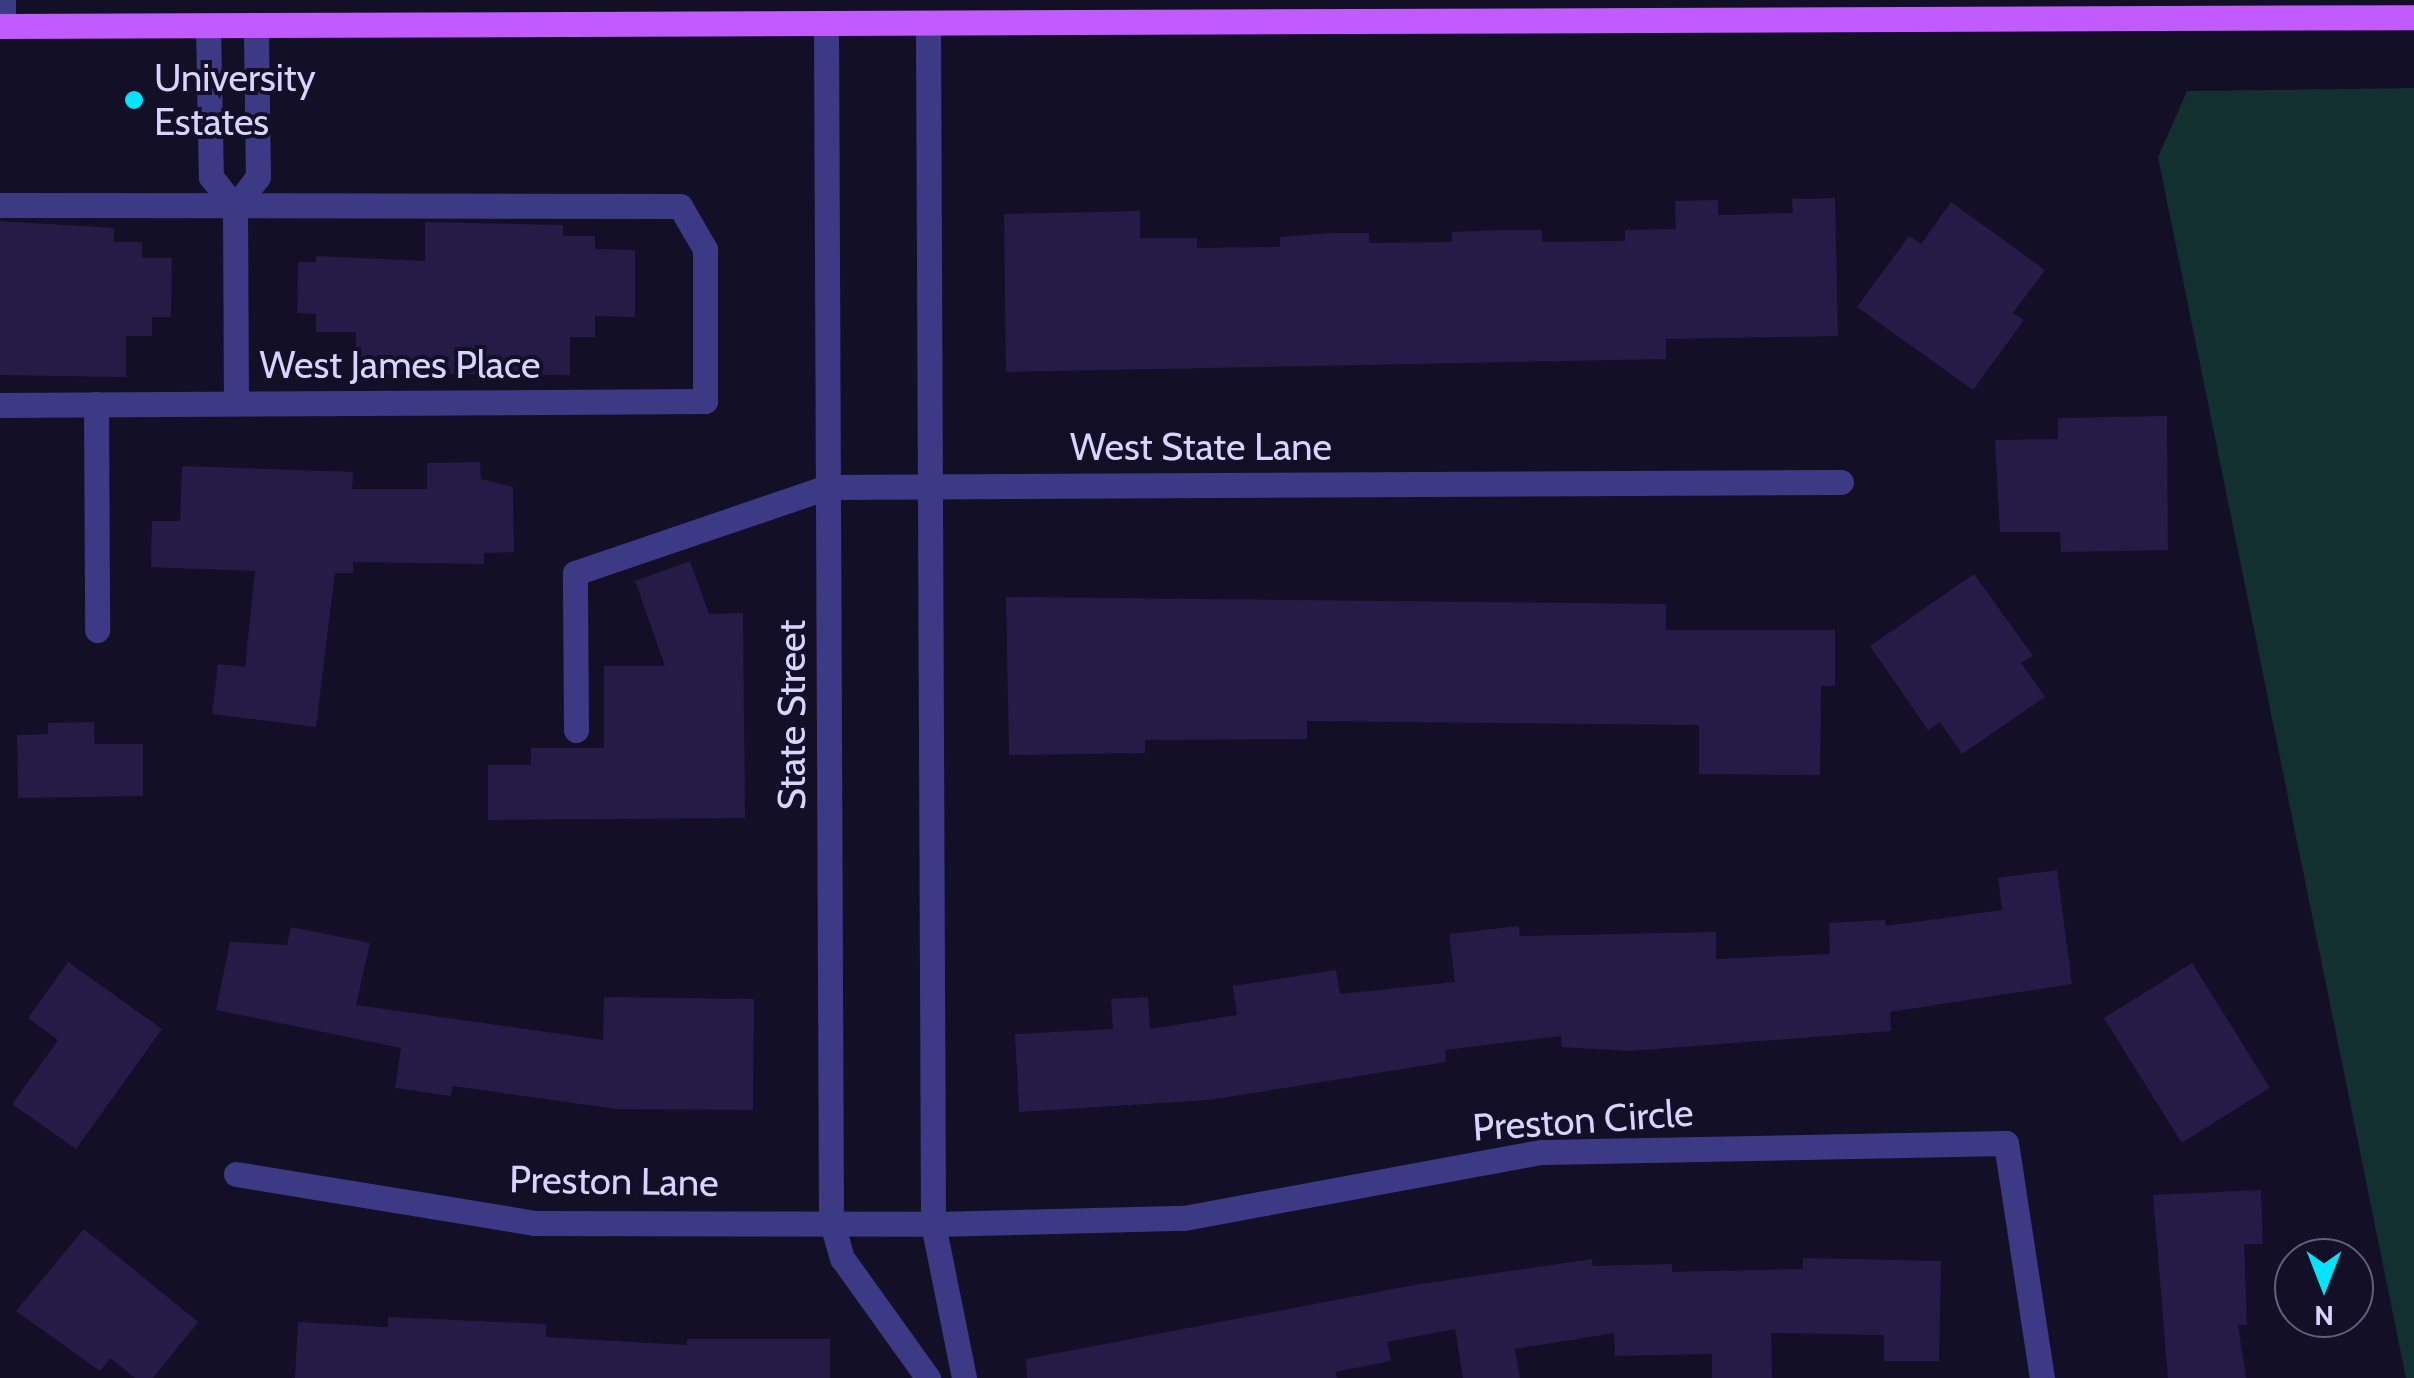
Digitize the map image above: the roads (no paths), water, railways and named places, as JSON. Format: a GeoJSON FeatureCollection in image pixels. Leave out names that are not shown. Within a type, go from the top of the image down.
{"type":"FeatureCollection","features":[{"type":"Feature","properties":{"kind":"main road"},"geometry":{"type":"LineString","coordinates":[[2,26],[2414,17]]}},
{"type":"Feature","properties":{"kind":"street"},"geometry":{"type":"LineString","coordinates":[[2,0],[2,26]]}},
{"type":"Feature","properties":{"kind":"street","name":"State Street"},"geometry":{"type":"LineString","coordinates":[[826,24],[831,1220],[842,1258],[928,1378]]}},
{"type":"Feature","properties":{"kind":"street"},"geometry":{"type":"LineString","coordinates":[[928,24],[934,1224],[964,1378]]}},
{"type":"Feature","properties":{"kind":"street"},"geometry":{"type":"LineString","coordinates":[[208,26],[211,178],[235,207]]}},
{"type":"Feature","properties":{"kind":"street"},"geometry":{"type":"LineString","coordinates":[[236,404],[235,207],[258,177],[256,26]]}},
{"type":"Feature","properties":{"kind":"street"},"geometry":{"type":"LineString","coordinates":[[0,205],[235,207]]}},
{"type":"Feature","properties":{"kind":"street","name":"West James Place"},"geometry":{"type":"LineString","coordinates":[[0,405],[705,400],[705,249],[680,206],[235,207]]}},
{"type":"Feature","properties":{"kind":"street"},"geometry":{"type":"LineString","coordinates":[[96,404],[97,630]]}},
{"type":"Feature","properties":{"kind":"street","name":"West State Lane"},"geometry":{"type":"LineString","coordinates":[[576,730],[575,573],[828,487],[1841,482]]}},
{"type":"Feature","properties":{"kind":"street","name":"Preston Circle"},"geometry":{"type":"LineString","coordinates":[[934,1224],[1184,1218],[1541,1152],[2006,1144],[2042,1378]]}},
{"type":"Feature","properties":{"kind":"street","name":"Preston Lane"},"geometry":{"type":"LineString","coordinates":[[236,1174],[534,1223],[831,1220],[934,1224]]}},
{"type":"Feature","properties":{"kind":"place","name":"University Estates"},"geometry":{"type":"Point","coordinates":[134,100]}}]}
